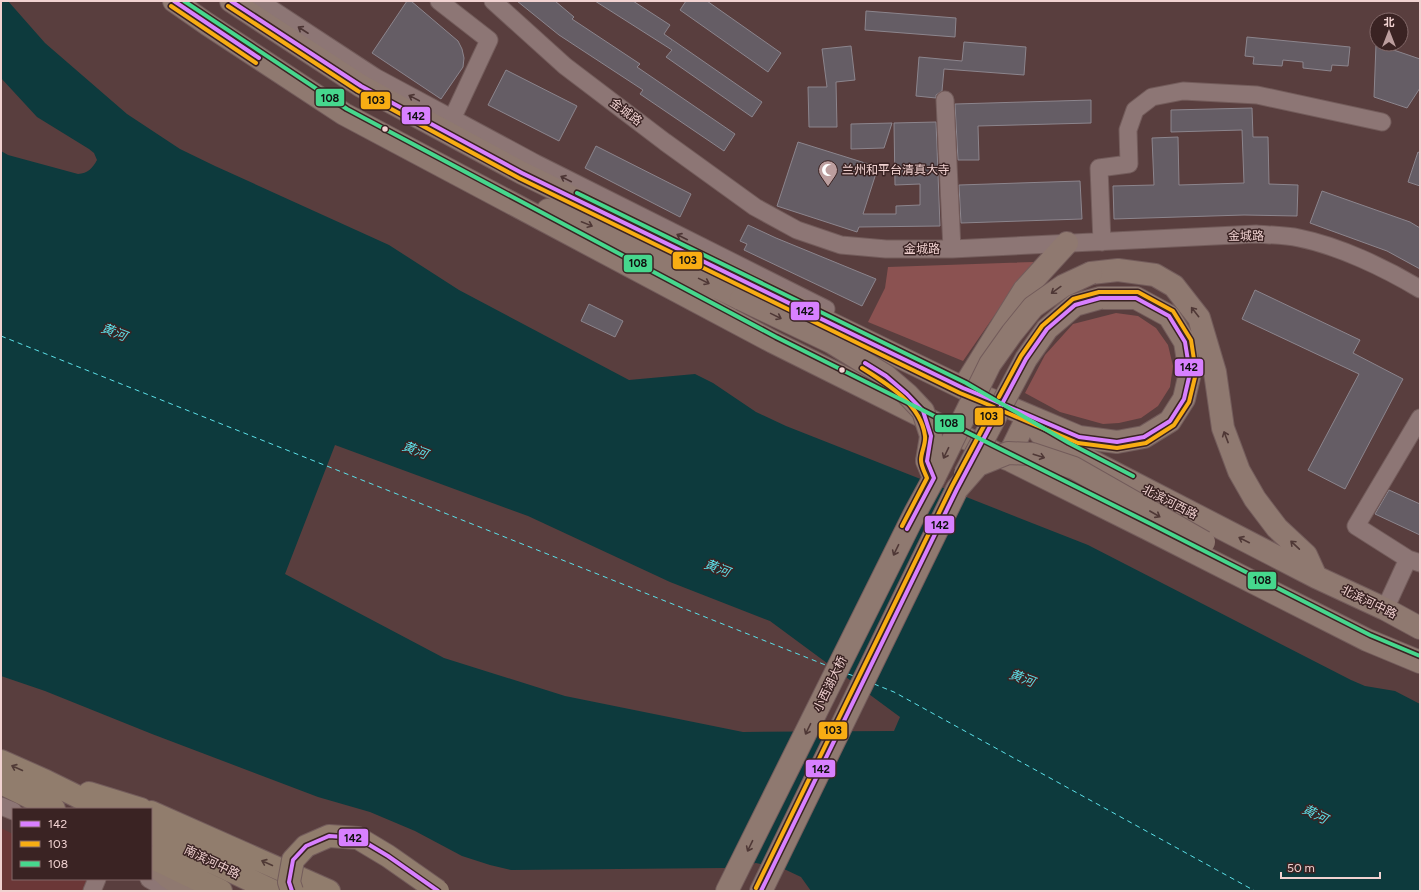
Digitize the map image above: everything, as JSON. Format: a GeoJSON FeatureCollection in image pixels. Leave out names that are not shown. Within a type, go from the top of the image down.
{"type":"FeatureCollection","features":[{"type":"Feature","properties":{"kind":"highway"},"geometry":{"type":"LineString","coordinates":[[1,761],[101,808]]}},
{"type":"Feature","properties":{"kind":"highway"},"geometry":{"type":"LineString","coordinates":[[46,781],[124,808]]}},
{"type":"Feature","properties":{"kind":"highway"},"geometry":{"type":"LineString","coordinates":[[1,783],[52,808]]}},
{"type":"Feature","properties":{"kind":"highway"},"geometry":{"type":"LineString","coordinates":[[152,818],[329,891]]}},
{"type":"Feature","properties":{"kind":"highway","name":"南滨河中路"},"geometry":{"type":"LineString","coordinates":[[152,818],[273,891]]}},
{"type":"Feature","properties":{"kind":"highway"},"geometry":{"type":"LineString","coordinates":[[292,891],[289,882],[293,860],[306,846],[329,836],[358,838],[388,856],[438,891]]}},
{"type":"Feature","properties":{"kind":"highway","name":"南滨河中路"},"geometry":{"type":"LineString","coordinates":[[152,857],[221,891]]}},
{"type":"Feature","properties":{"kind":"main road"},"geometry":{"type":"LineString","coordinates":[[174,1],[344,114],[471,182],[773,342],[1367,640],[1420,662]]}},
{"type":"Feature","properties":{"kind":"main road"},"geometry":{"type":"LineString","coordinates":[[231,1],[361,86],[522,173],[962,388],[1079,437],[1117,442],[1144,437],[1170,420],[1184,399],[1190,373],[1185,342],[1169,316],[1136,298],[1100,298],[1075,305],[1046,329],[1026,359],[957,489],[761,891]]}},
{"type":"Feature","properties":{"kind":"main road"},"geometry":{"type":"LineString","coordinates":[[471,182],[588,224],[831,342],[886,376],[907,394],[923,411],[931,436],[927,462],[934,478]]}},
{"type":"Feature","properties":{"kind":"main road"},"geometry":{"type":"LineString","coordinates":[[962,388],[1024,290],[1067,243]]}},
{"type":"Feature","properties":{"kind":"main road","name":"小西湖大桥"},"geometry":{"type":"LineString","coordinates":[[727,891],[990,364],[1012,333],[1034,307],[1063,286],[1091,273],[1118,270],[1155,275],[1174,286],[1199,318],[1216,372],[1223,428],[1239,471],[1255,499],[1277,528],[1306,555],[1316,578]]}},
{"type":"Feature","properties":{"kind":"main road","name":"北滨河西路"},"geometry":{"type":"LineString","coordinates":[[962,388],[1066,448],[1316,578]]}},
{"type":"Feature","properties":{"kind":"main road"},"geometry":{"type":"LineString","coordinates":[[1007,459],[1024,424]]}},
{"type":"Feature","properties":{"kind":"main road"},"geometry":{"type":"LineString","coordinates":[[957,489],[978,465],[1008,453],[1032,454],[1074,468],[1204,542],[1372,630],[1420,662]]}},
{"type":"Feature","properties":{"kind":"main road","name":"北滨河中路"},"geometry":{"type":"LineString","coordinates":[[1316,578],[1385,609],[1420,628]]}},
{"type":"Feature","properties":{"kind":"main road"},"geometry":{"type":"LineString","coordinates":[[152,863],[168,877],[189,891]]}},
{"type":"Feature","properties":{"kind":"street"},"geometry":{"type":"LineString","coordinates":[[258,1],[375,77],[535,163],[894,344],[962,388]]}},
{"type":"Feature","properties":{"kind":"street"},"geometry":{"type":"LineString","coordinates":[[439,1],[489,40],[452,119]]}},
{"type":"Feature","properties":{"kind":"street","name":"金城路"},"geometry":{"type":"LineString","coordinates":[[493,1],[565,66],[665,142],[755,207],[797,230],[841,245],[886,249],[952,249],[1256,234],[1297,237],[1334,248],[1376,266],[1420,289]]}},
{"type":"Feature","properties":{"kind":"street"},"geometry":{"type":"LineString","coordinates":[[1102,242],[1099,168],[1129,164],[1128,130],[1135,110],[1152,97],[1183,91],[1257,95],[1382,122]]}},
{"type":"Feature","properties":{"kind":"street"},"geometry":{"type":"LineString","coordinates":[[945,100],[952,249]]}},
{"type":"Feature","properties":{"kind":"street"},"geometry":{"type":"LineString","coordinates":[[1385,609],[1414,561],[1356,526],[1420,418]]}},
{"type":"Feature","properties":{"kind":"street"},"geometry":{"type":"LineString","coordinates":[[1,806],[12,811]]}},
{"type":"Feature","properties":{"kind":"street"},"geometry":{"type":"LineString","coordinates":[[92,891],[98,880]]}},
{"type":"Feature","properties":{"kind":"street"},"geometry":{"type":"LineString","coordinates":[[151,880],[170,891]]}},
{"type":"Feature","properties":{"kind":"shaded area"},"geometry":{"type":"Polygon","coordinates":[[[1034,262],[1003,303],[963,361],[868,322],[885,288],[888,267],[1034,262]]]}},
{"type":"Feature","properties":{"kind":"shaded area"},"geometry":{"type":"Polygon","coordinates":[[[1116,313],[1138,316],[1156,328],[1168,345],[1173,366],[1170,387],[1158,406],[1141,418],[1119,423],[1103,424],[1060,412],[1025,393],[1045,355],[1073,324],[1116,313]]]}},
{"type":"Feature","properties":{"kind":"shaded area"},"geometry":{"type":"Polygon","coordinates":[[[1,828],[12,834],[12,880],[102,880],[96,891],[1,891],[1,828]]]}},
{"type":"Feature","properties":{"kind":"water","name":"黄河"},"geometry":{"type":"Polygon","coordinates":[[[1,1],[8,1],[45,43],[127,114],[180,149],[389,245],[459,290],[629,380],[695,374],[713,383],[756,412],[786,426],[1088,545],[1351,680],[1365,686],[1395,691],[1420,704],[1420,891],[811,891],[801,877],[784,869],[756,863],[725,868],[511,870],[462,856],[415,831],[370,812],[318,797],[152,734],[45,691],[1,676],[1,151],[8,155],[78,174],[89,170],[97,160],[94,153],[89,149],[37,117],[1,78],[1,1]],[[335,445],[285,574],[444,658],[565,696],[743,732],[894,731],[900,717],[770,621],[670,582],[528,516],[335,445]]]}},
{"type":"Feature","properties":{"kind":"building"},"geometry":{"type":"Polygon","coordinates":[[[407,1],[411,1],[458,41],[462,49],[464,58],[463,67],[441,99],[372,53],[407,1]]]}},
{"type":"Feature","properties":{"kind":"building"},"geometry":{"type":"Polygon","coordinates":[[[517,1],[555,1],[574,17],[572,19],[640,64],[637,67],[735,134],[724,151],[640,94],[643,90],[559,35],[517,1]]]}},
{"type":"Feature","properties":{"kind":"building"},"geometry":{"type":"Polygon","coordinates":[[[595,1],[633,1],[670,25],[664,34],[762,102],[752,117],[666,57],[672,50],[595,1]]]}},
{"type":"Feature","properties":{"kind":"building"},"geometry":{"type":"Polygon","coordinates":[[[686,1],[707,1],[781,53],[768,72],[680,10],[686,1]]]}},
{"type":"Feature","properties":{"kind":"building"},"geometry":{"type":"Polygon","coordinates":[[[866,11],[956,18],[955,37],[865,30],[866,11]]]}},
{"type":"Feature","properties":{"kind":"building"},"geometry":{"type":"Polygon","coordinates":[[[1247,37],[1350,47],[1348,66],[1332,65],[1331,71],[1303,68],[1303,62],[1283,60],[1282,66],[1253,64],[1254,57],[1245,56],[1247,37]]]}},
{"type":"Feature","properties":{"kind":"building"},"geometry":{"type":"Polygon","coordinates":[[[964,42],[1026,47],[1024,75],[944,69],[942,91],[936,95],[936,98],[916,96],[919,57],[962,61],[964,42]]]}},
{"type":"Feature","properties":{"kind":"building"},"geometry":{"type":"Polygon","coordinates":[[[851,46],[855,80],[836,82],[837,127],[809,127],[808,87],[827,87],[822,49],[851,46]]]}},
{"type":"Feature","properties":{"kind":"building"},"geometry":{"type":"Polygon","coordinates":[[[1376,52],[1399,52],[1420,59],[1420,88],[1407,108],[1374,97],[1376,52]]]}},
{"type":"Feature","properties":{"kind":"building"},"geometry":{"type":"Polygon","coordinates":[[[506,70],[577,106],[559,141],[488,105],[506,70]]]}},
{"type":"Feature","properties":{"kind":"building"},"geometry":{"type":"Polygon","coordinates":[[[1091,100],[1091,123],[978,126],[979,160],[958,160],[955,104],[1091,100]]]}},
{"type":"Feature","properties":{"kind":"building"},"geometry":{"type":"Polygon","coordinates":[[[1252,108],[1253,137],[1268,137],[1269,184],[1298,185],[1297,216],[1244,215],[1114,219],[1113,186],[1154,185],[1152,138],[1178,137],[1179,185],[1244,183],[1242,130],[1171,132],[1171,110],[1252,108]]]}},
{"type":"Feature","properties":{"kind":"building"},"geometry":{"type":"Polygon","coordinates":[[[936,122],[940,226],[859,227],[857,232],[777,206],[798,142],[878,167],[863,214],[896,214],[896,206],[920,205],[920,184],[895,185],[894,123],[936,122]]]}},
{"type":"Feature","properties":{"kind":"building"},"geometry":{"type":"Polygon","coordinates":[[[892,123],[884,148],[851,149],[851,124],[892,123]]]}},
{"type":"Feature","properties":{"kind":"building"},"geometry":{"type":"Polygon","coordinates":[[[596,146],[691,194],[680,217],[585,168],[596,146]]]}},
{"type":"Feature","properties":{"kind":"building"},"geometry":{"type":"Polygon","coordinates":[[[1418,152],[1420,153],[1420,186],[1408,182],[1418,152]]]}},
{"type":"Feature","properties":{"kind":"building"},"geometry":{"type":"Polygon","coordinates":[[[1080,181],[1082,219],[961,223],[959,185],[1080,181]]]}},
{"type":"Feature","properties":{"kind":"building"},"geometry":{"type":"Polygon","coordinates":[[[1322,191],[1410,222],[1420,228],[1420,269],[1387,251],[1310,223],[1322,191]]]}},
{"type":"Feature","properties":{"kind":"building"},"geometry":{"type":"Polygon","coordinates":[[[748,225],[876,279],[862,306],[744,250],[747,244],[740,241],[748,225]]]}},
{"type":"Feature","properties":{"kind":"building"},"geometry":{"type":"Polygon","coordinates":[[[1255,290],[1360,340],[1353,353],[1403,379],[1345,489],[1308,470],[1359,374],[1242,319],[1255,290]]]}},
{"type":"Feature","properties":{"kind":"building"},"geometry":{"type":"Polygon","coordinates":[[[589,304],[623,321],[615,337],[581,321],[589,304]]]}},
{"type":"Feature","properties":{"kind":"building"},"geometry":{"type":"Polygon","coordinates":[[[1389,490],[1420,504],[1420,535],[1375,514],[1389,490]]]}},
{"type":"Feature","properties":{"kind":"ferry route"},"geometry":{"type":"LineString","coordinates":[[1,336],[828,666]]}},
{"type":"Feature","properties":{"kind":"ferry route"},"geometry":{"type":"LineString","coordinates":[[848,674],[854,676]]}},
{"type":"Feature","properties":{"kind":"ferry route"},"geometry":{"type":"LineString","coordinates":[[874,684],[894,692],[1255,891]]}},
{"type":"Feature","properties":{"kind":"transit line","name":"142"},"geometry":{"type":"LineString","coordinates":[[174,1],[259,58]]}},
{"type":"Feature","properties":{"kind":"transit line","name":"108"},"geometry":{"type":"LineString","coordinates":[[184,1],[347,109],[776,337],[1370,635],[1420,656]]}},
{"type":"Feature","properties":{"kind":"transit line","name":"142"},"geometry":{"type":"LineString","coordinates":[[231,1],[361,86],[522,173],[963,388],[1002,404]]}},
{"type":"Feature","properties":{"kind":"transit line","name":"103"},"geometry":{"type":"LineString","coordinates":[[171,6],[256,63]]}},
{"type":"Feature","properties":{"kind":"transit line","name":"103"},"geometry":{"type":"LineString","coordinates":[[228,6],[358,91],[519,178],[960,393],[994,407],[952,486],[756,888]]}},
{"type":"Feature","properties":{"kind":"transit line","name":"108"},"geometry":{"type":"LineString","coordinates":[[577,193],[966,383],[1069,443],[1133,476]]}},
{"type":"Feature","properties":{"kind":"transit line","name":"103"},"geometry":{"type":"LineString","coordinates":[[999,397],[1021,356],[1042,326],[1073,299],[1099,292],[1138,292],[1173,311],[1191,340],[1196,373],[1189,402],[1174,425],[1146,443],[1117,448],[1078,443],[1005,412]]}},
{"type":"Feature","properties":{"kind":"transit line","name":"142"},"geometry":{"type":"LineString","coordinates":[[1100,298],[1136,298],[1169,316],[1185,342],[1190,373],[1184,399],[1170,421],[1144,437],[1117,442],[1079,437],[1002,404],[1026,359],[1047,329],[1075,305],[1100,298]]}},
{"type":"Feature","properties":{"kind":"transit line","name":"142"},"geometry":{"type":"LineString","coordinates":[[865,363],[886,376],[907,394],[923,411],[931,436],[927,461],[934,478],[907,529]]}},
{"type":"Feature","properties":{"kind":"transit line","name":"103"},"geometry":{"type":"LineString","coordinates":[[862,368],[881,380],[910,404],[917,414],[925,436],[921,462],[927,478],[902,526]]}},
{"type":"Feature","properties":{"kind":"transit line","name":"142"},"geometry":{"type":"LineString","coordinates":[[761,891],[957,489],[1002,404]]}},
{"type":"Feature","properties":{"kind":"transit line","name":"142"},"geometry":{"type":"LineString","coordinates":[[292,891],[289,882],[293,860],[306,846],[329,836],[358,838],[388,856],[438,891]]}},
{"type":"Feature","properties":{"kind":"place","name":"兰州和平台清真大寺"},"geometry":{"type":"Point","coordinates":[828,187]}}]}
